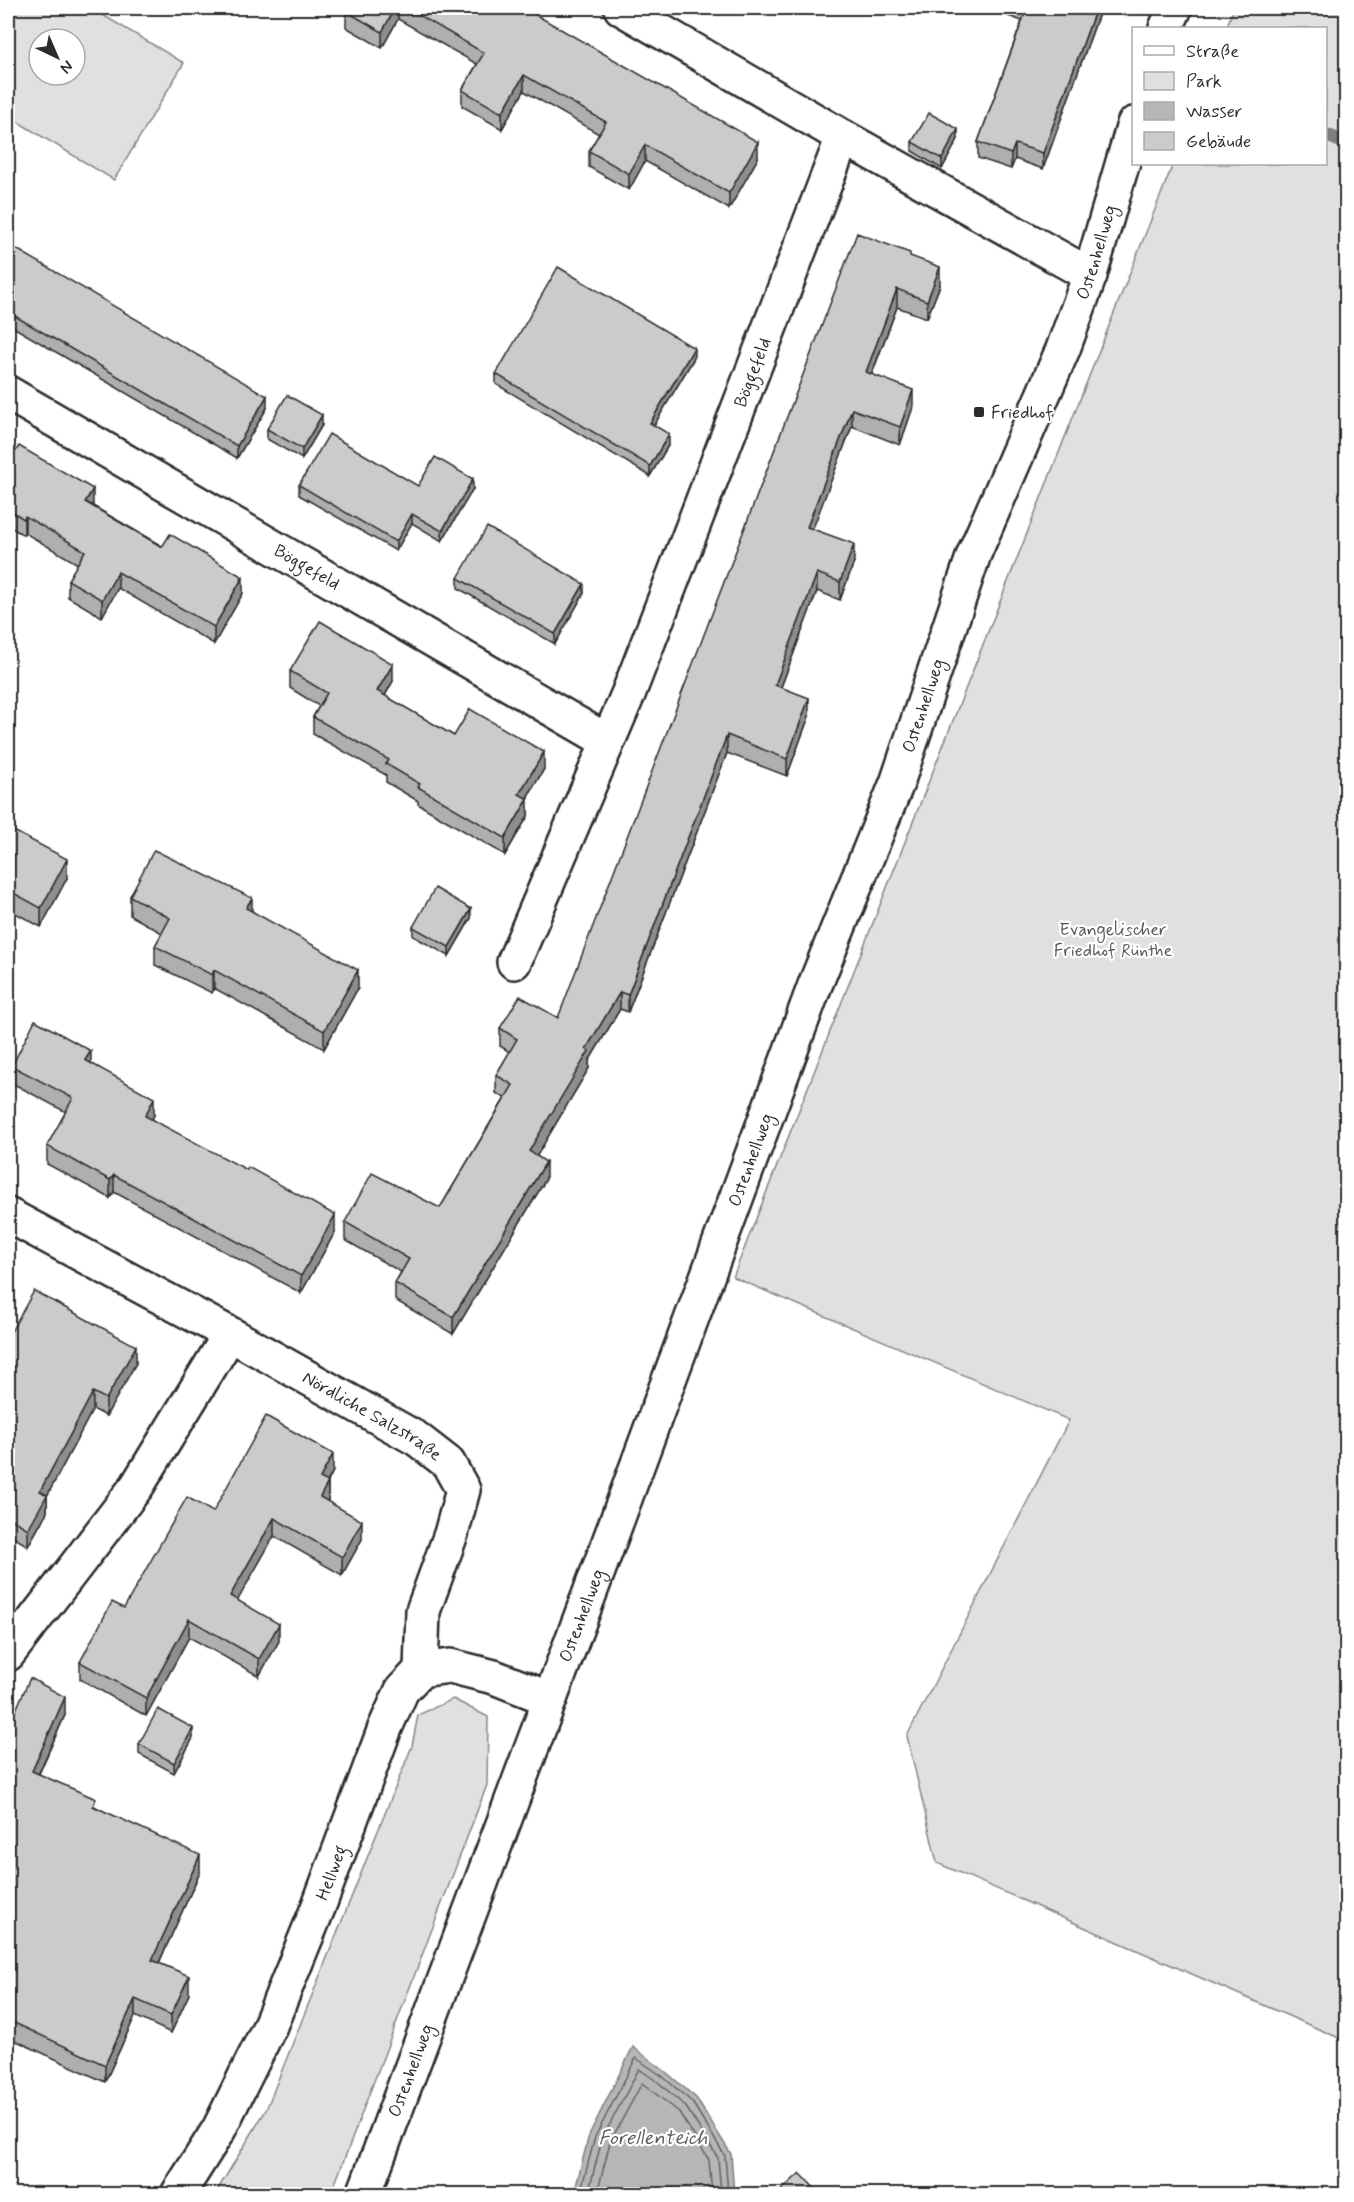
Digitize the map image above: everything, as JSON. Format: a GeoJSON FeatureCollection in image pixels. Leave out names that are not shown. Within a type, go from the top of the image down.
{"type":"FeatureCollection","features":[{"type":"Feature","properties":{"kind":"street"},"geometry":{"type":"LineString","coordinates":[[621,8],[843,137],[1090,275]]}},
{"type":"Feature","properties":{"kind":"street"},"geometry":{"type":"LineString","coordinates":[[1166,27],[1175,8]]}},
{"type":"Feature","properties":{"kind":"street","name":"Ostenhellweg"},"geometry":{"type":"LineString","coordinates":[[364,2194],[815,985],[897,783],[974,554],[1063,349],[1090,275],[1132,131]]}},
{"type":"Feature","properties":{"kind":"street","name":"Böggefeld"},"geometry":{"type":"LineString","coordinates":[[514,962],[629,692],[843,137]]}},
{"type":"Feature","properties":{"kind":"street","name":"Böggefeld"},"geometry":{"type":"LineString","coordinates":[[8,393],[607,741]]}},
{"type":"Feature","properties":{"kind":"street","name":"Nördliche Salzstraße"},"geometry":{"type":"LineString","coordinates":[[8,1215],[417,1439],[448,1463],[463,1490],[451,1534],[423,1611],[422,1670]]}},
{"type":"Feature","properties":{"kind":"street"},"geometry":{"type":"LineString","coordinates":[[8,1654],[137,1486],[230,1335]]}},
{"type":"Feature","properties":{"kind":"street"},"geometry":{"type":"LineString","coordinates":[[422,1670],[450,1666],[494,1677],[550,1699]]}},
{"type":"Feature","properties":{"kind":"street","name":"Hellweg"},"geometry":{"type":"LineString","coordinates":[[178,2194],[219,2129],[269,2028],[318,1908],[385,1728],[402,1690],[422,1670]]}},
{"type":"Feature","properties":{"kind":"green space"},"geometry":{"type":"Polygon","coordinates":[[[8,8],[91,8],[184,63],[114,180],[8,116],[8,8]]]}},
{"type":"Feature","properties":{"kind":"green space","name":"Evangelischer Friedhof Rünthe"},"geometry":{"type":"Polygon","coordinates":[[[1234,8],[1346,8],[1346,2041],[937,1863],[907,1736],[1069,1420],[733,1277],[1173,165],[1327,165],[1327,27],[1226,27],[1234,8]]]}},
{"type":"Feature","properties":{"kind":"green space"},"geometry":{"type":"Polygon","coordinates":[[[453,1699],[488,1717],[487,1785],[331,2194],[215,2194],[266,2110],[412,1746],[418,1715],[453,1699]]]}},
{"type":"Feature","properties":{"kind":"water","name":"Forellenteich"},"geometry":{"type":"Polygon","coordinates":[[[633,2047],[696,2098],[731,2154],[734,2194],[574,2194],[589,2135],[633,2047]]]}},
{"type":"Feature","properties":{"kind":"building"},"geometry":{"type":"Polygon","coordinates":[[[349,8],[395,8],[382,32],[346,11],[349,8]]]}},
{"type":"Feature","properties":{"kind":"building"},"geometry":{"type":"Polygon","coordinates":[[[407,8],[524,8],[758,142],[729,193],[645,145],[629,174],[589,151],[606,122],[524,75],[502,113],[462,90],[484,53],[407,8]]]}},
{"type":"Feature","properties":{"kind":"building"},"geometry":{"type":"Polygon","coordinates":[[[1027,8],[1096,8],[1043,153],[1015,144],[1011,154],[978,142],[1027,8]]]}},
{"type":"Feature","properties":{"kind":"building"},"geometry":{"type":"Polygon","coordinates":[[[929,113],[958,129],[942,159],[912,142],[929,113]]]}},
{"type":"Feature","properties":{"kind":"building"},"geometry":{"type":"Polygon","coordinates":[[[857,233],[940,267],[927,301],[897,289],[866,372],[913,390],[900,427],[852,409],[807,527],[854,544],[840,582],[817,573],[775,685],[809,698],[787,759],[727,735],[628,995],[620,992],[586,1049],[589,1051],[529,1151],[546,1162],[453,1317],[395,1283],[409,1259],[345,1222],[372,1173],[440,1208],[513,1085],[496,1075],[517,1039],[500,1028],[520,996],[558,1018],[857,233]]]}},
{"type":"Feature","properties":{"kind":"building"},"geometry":{"type":"Polygon","coordinates":[[[8,244],[267,396],[237,446],[8,312],[8,244]]]}},
{"type":"Feature","properties":{"kind":"building"},"geometry":{"type":"Polygon","coordinates":[[[558,267],[694,348],[650,423],[669,434],[650,466],[496,374],[558,267]]]}},
{"type":"Feature","properties":{"kind":"building"},"geometry":{"type":"Polygon","coordinates":[[[287,395],[322,415],[302,449],[267,429],[287,395]]]}},
{"type":"Feature","properties":{"kind":"building"},"geometry":{"type":"Polygon","coordinates":[[[329,434],[418,486],[435,457],[473,479],[442,531],[412,514],[396,542],[299,485],[329,434]]]}},
{"type":"Feature","properties":{"kind":"building"},"geometry":{"type":"Polygon","coordinates":[[[8,446],[16,451],[19,446],[93,489],[85,502],[162,547],[170,534],[243,577],[214,627],[118,572],[102,600],[68,580],[85,551],[25,516],[24,519],[8,509],[8,446]]]}},
{"type":"Feature","properties":{"kind":"building"},"geometry":{"type":"Polygon","coordinates":[[[487,527],[584,584],[555,634],[458,578],[487,527]]]}},
{"type":"Feature","properties":{"kind":"building"},"geometry":{"type":"Polygon","coordinates":[[[320,621],[393,664],[377,691],[454,736],[470,709],[544,752],[519,794],[528,799],[505,838],[418,787],[420,784],[386,764],[389,760],[313,717],[327,693],[290,671],[320,621]]]}},
{"type":"Feature","properties":{"kind":"building"},"geometry":{"type":"Polygon","coordinates":[[[8,828],[67,859],[41,908],[8,890],[8,828]]]}},
{"type":"Feature","properties":{"kind":"building"},"geometry":{"type":"Polygon","coordinates":[[[154,850],[252,898],[246,908],[358,970],[324,1031],[214,970],[212,975],[155,946],[170,918],[130,896],[154,850]]]}},
{"type":"Feature","properties":{"kind":"building"},"geometry":{"type":"Polygon","coordinates":[[[435,888],[471,909],[449,947],[413,927],[435,888]]]}},
{"type":"Feature","properties":{"kind":"building"},"geometry":{"type":"Polygon","coordinates":[[[35,1020],[91,1051],[85,1060],[154,1098],[145,1116],[247,1170],[248,1167],[335,1215],[301,1276],[114,1175],[110,1180],[47,1146],[73,1098],[12,1066],[35,1020]]]}},
{"type":"Feature","properties":{"kind":"building"},"geometry":{"type":"Polygon","coordinates":[[[34,1291],[136,1346],[106,1399],[93,1392],[40,1491],[47,1495],[28,1529],[8,1517],[8,1378],[12,1370],[8,1367],[8,1337],[34,1291]]]}},
{"type":"Feature","properties":{"kind":"building"},"geometry":{"type":"Polygon","coordinates":[[[266,1416],[333,1454],[320,1478],[328,1482],[320,1497],[362,1521],[342,1557],[274,1518],[230,1596],[279,1624],[259,1659],[189,1619],[146,1698],[80,1662],[112,1602],[124,1608],[187,1497],[213,1512],[266,1416]]]}},
{"type":"Feature","properties":{"kind":"building"},"geometry":{"type":"Polygon","coordinates":[[[30,1678],[65,1697],[32,1771],[96,1799],[93,1806],[200,1855],[152,1960],[189,1976],[171,2015],[135,1999],[105,2065],[8,2020],[8,1728],[30,1678]]]}},
{"type":"Feature","properties":{"kind":"building"},"geometry":{"type":"Polygon","coordinates":[[[158,1709],[193,1728],[174,1763],[139,1744],[158,1709]]]}},
{"type":"Feature","properties":{"kind":"building"},"geometry":{"type":"Polygon","coordinates":[[[800,2173],[820,2194],[777,2194],[800,2173]]]}},
{"type":"Feature","properties":{"kind":"waterway"},"geometry":{"type":"LineString","coordinates":[[1327,135],[1346,143]]}},
{"type":"Feature","properties":{"kind":"place","name":"Friedhof"},"geometry":{"type":"Point","coordinates":[979,412]}}]}
